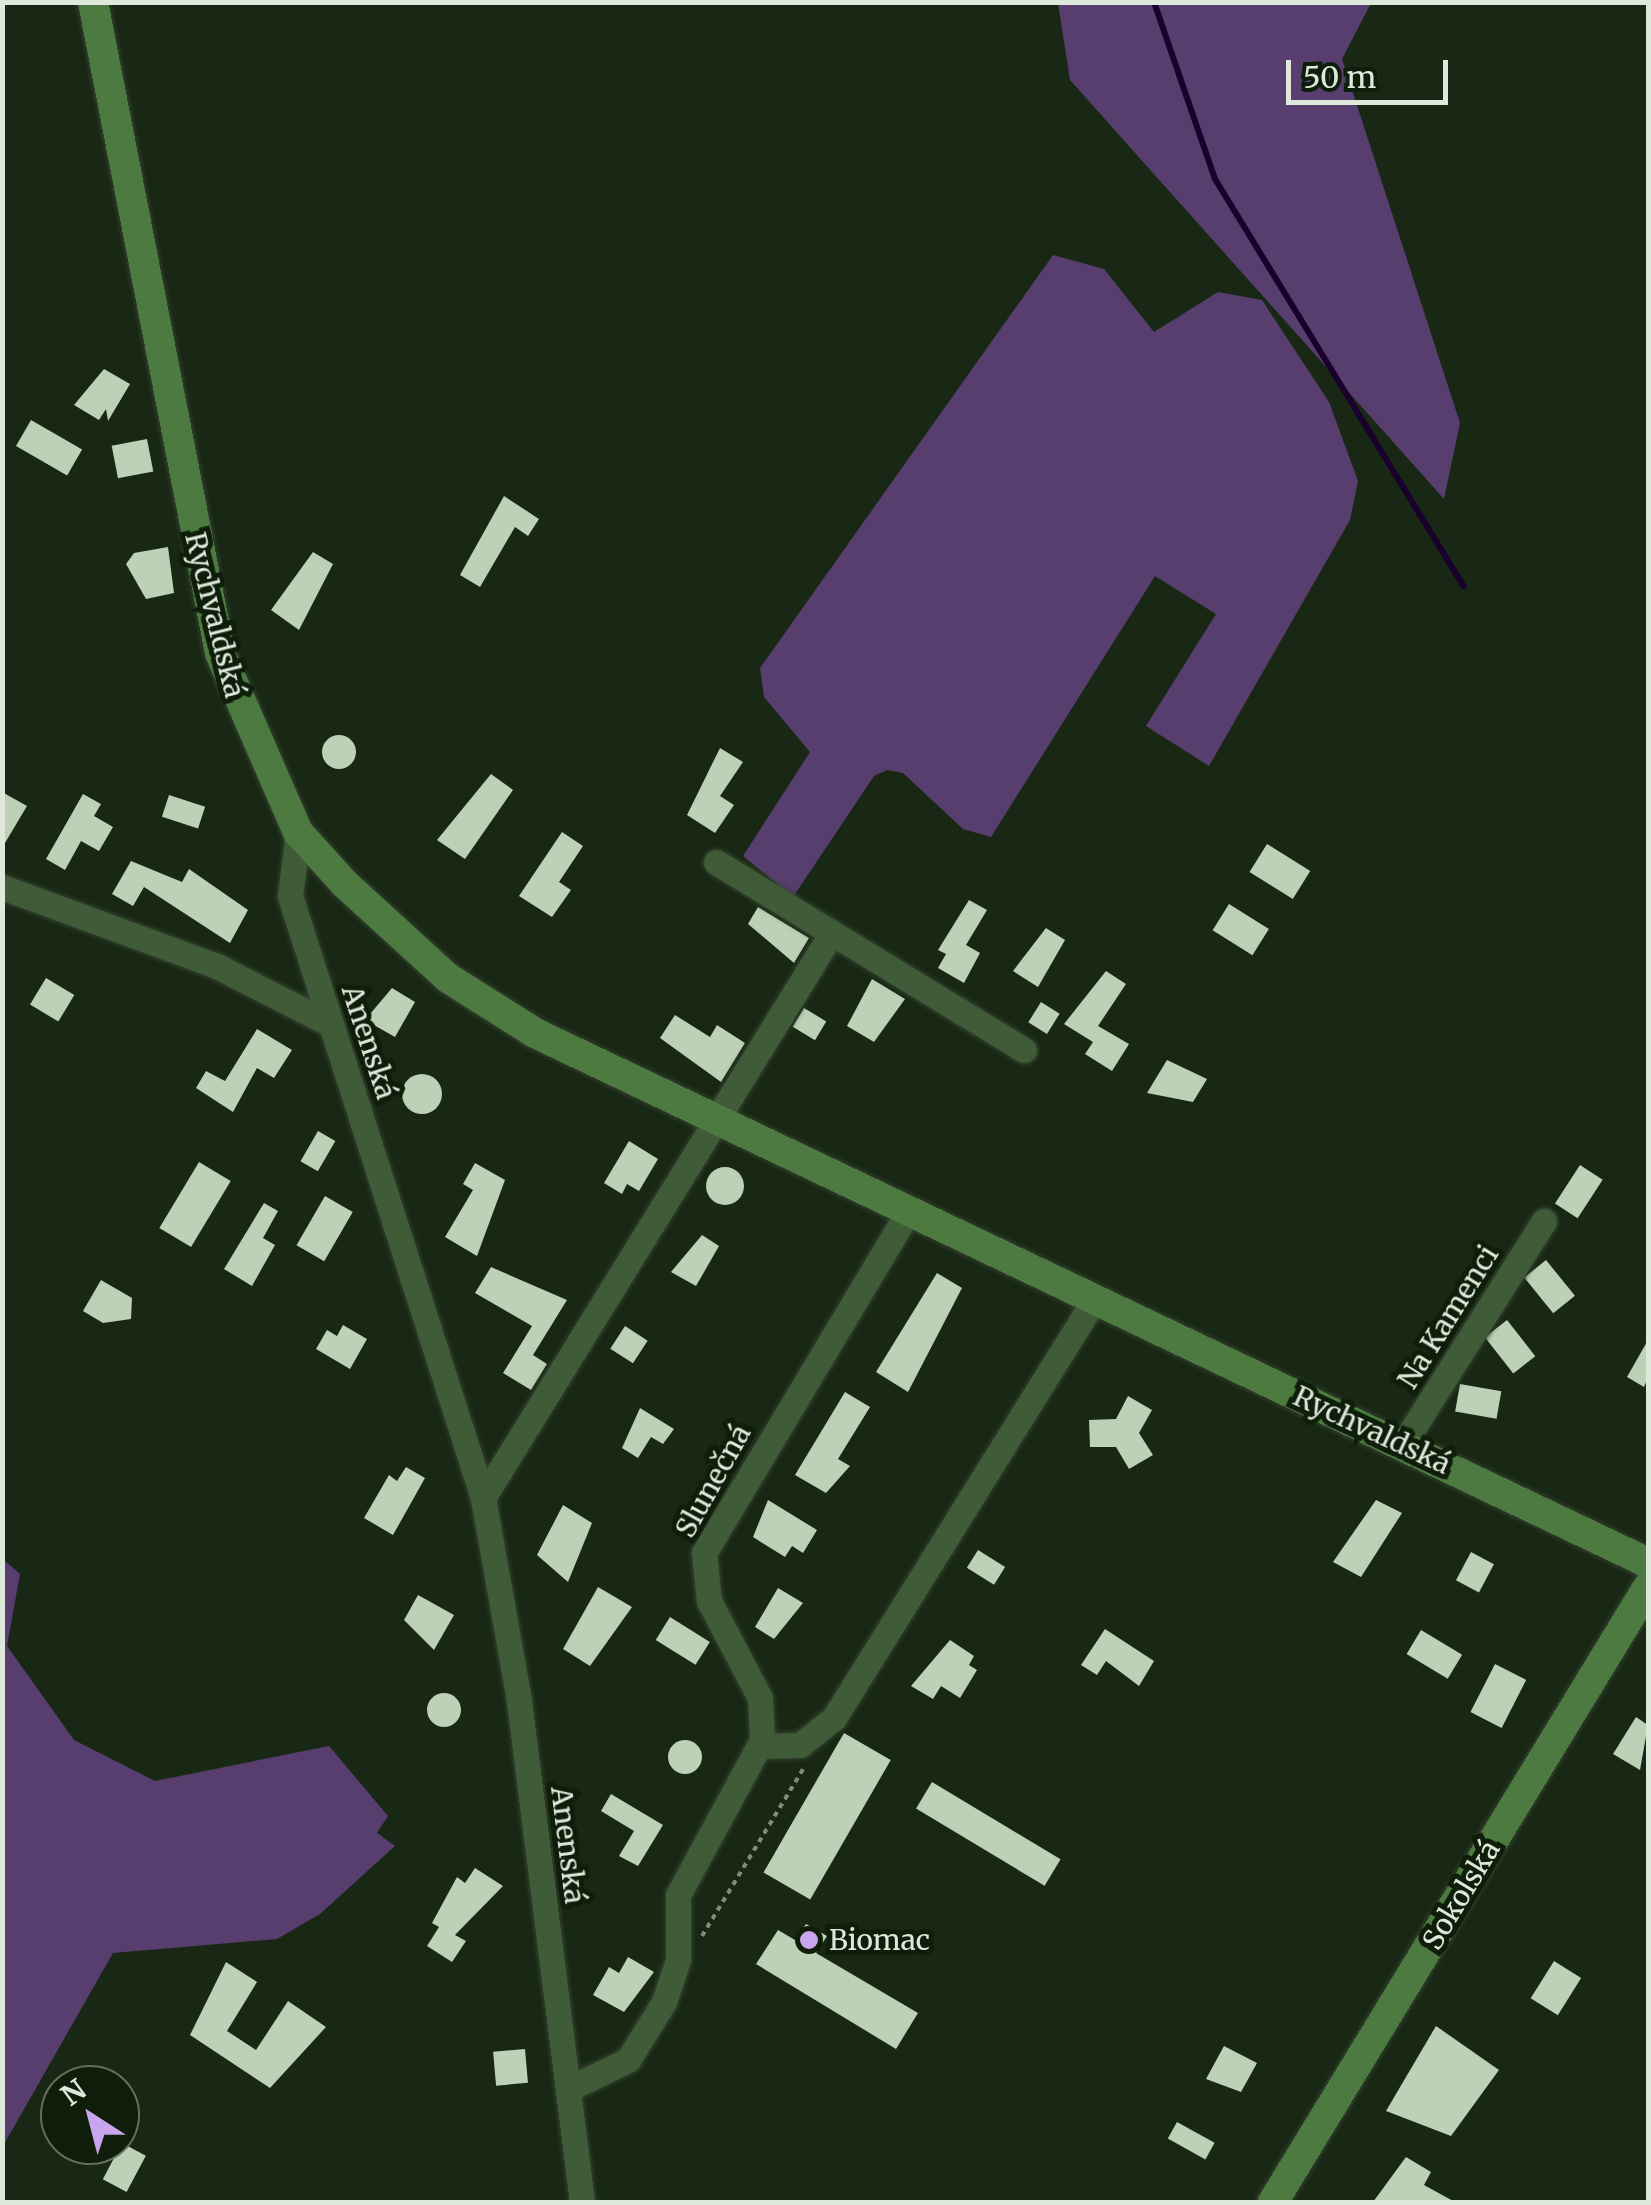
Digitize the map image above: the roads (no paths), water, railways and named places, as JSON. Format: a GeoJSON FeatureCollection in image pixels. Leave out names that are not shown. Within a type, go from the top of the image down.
{"type":"FeatureCollection","features":[{"type":"Feature","properties":{"kind":"street","name":"Rychvaldská"},"geometry":{"type":"LineString","coordinates":[[93,2],[220,653],[298,832],[463,988],[534,1033],[1648,1562]]}},
{"type":"Feature","properties":{"kind":"street","name":"Anenská"},"geometry":{"type":"LineString","coordinates":[[298,832],[290,896],[483,1498],[582,2202]]}},
{"type":"Feature","properties":{"kind":"street"},"geometry":{"type":"LineString","coordinates":[[716,862],[1024,1050]]}},
{"type":"Feature","properties":{"kind":"street"},"geometry":{"type":"LineString","coordinates":[[2,887],[217,966],[332,1025]]}},
{"type":"Feature","properties":{"kind":"street"},"geometry":{"type":"LineString","coordinates":[[483,1498],[831,934]]}},
{"type":"Feature","properties":{"kind":"street","name":"Slunečná"},"geometry":{"type":"LineString","coordinates":[[568,2089],[628,2060],[673,1983],[678,1895],[760,1746],[760,1698],[709,1601],[704,1553],[909,1210]]}},
{"type":"Feature","properties":{"kind":"street","name":"Na Kamenci"},"geometry":{"type":"LineString","coordinates":[[1403,1444],[1544,1221]]}},
{"type":"Feature","properties":{"kind":"street"},"geometry":{"type":"LineString","coordinates":[[760,1746],[818,1735],[1095,1299]]}},
{"type":"Feature","properties":{"kind":"street","name":"Sokolská"},"geometry":{"type":"LineString","coordinates":[[1273,2202],[1648,1588]]}},
{"type":"Feature","properties":{"kind":"waterway"},"geometry":{"type":"LineString","coordinates":[[1154,2],[1215,179],[1463,586]]}},
{"type":"Feature","properties":{"kind":"place","name":"Biomac"},"geometry":{"type":"Point","coordinates":[809,1940]}}]}
